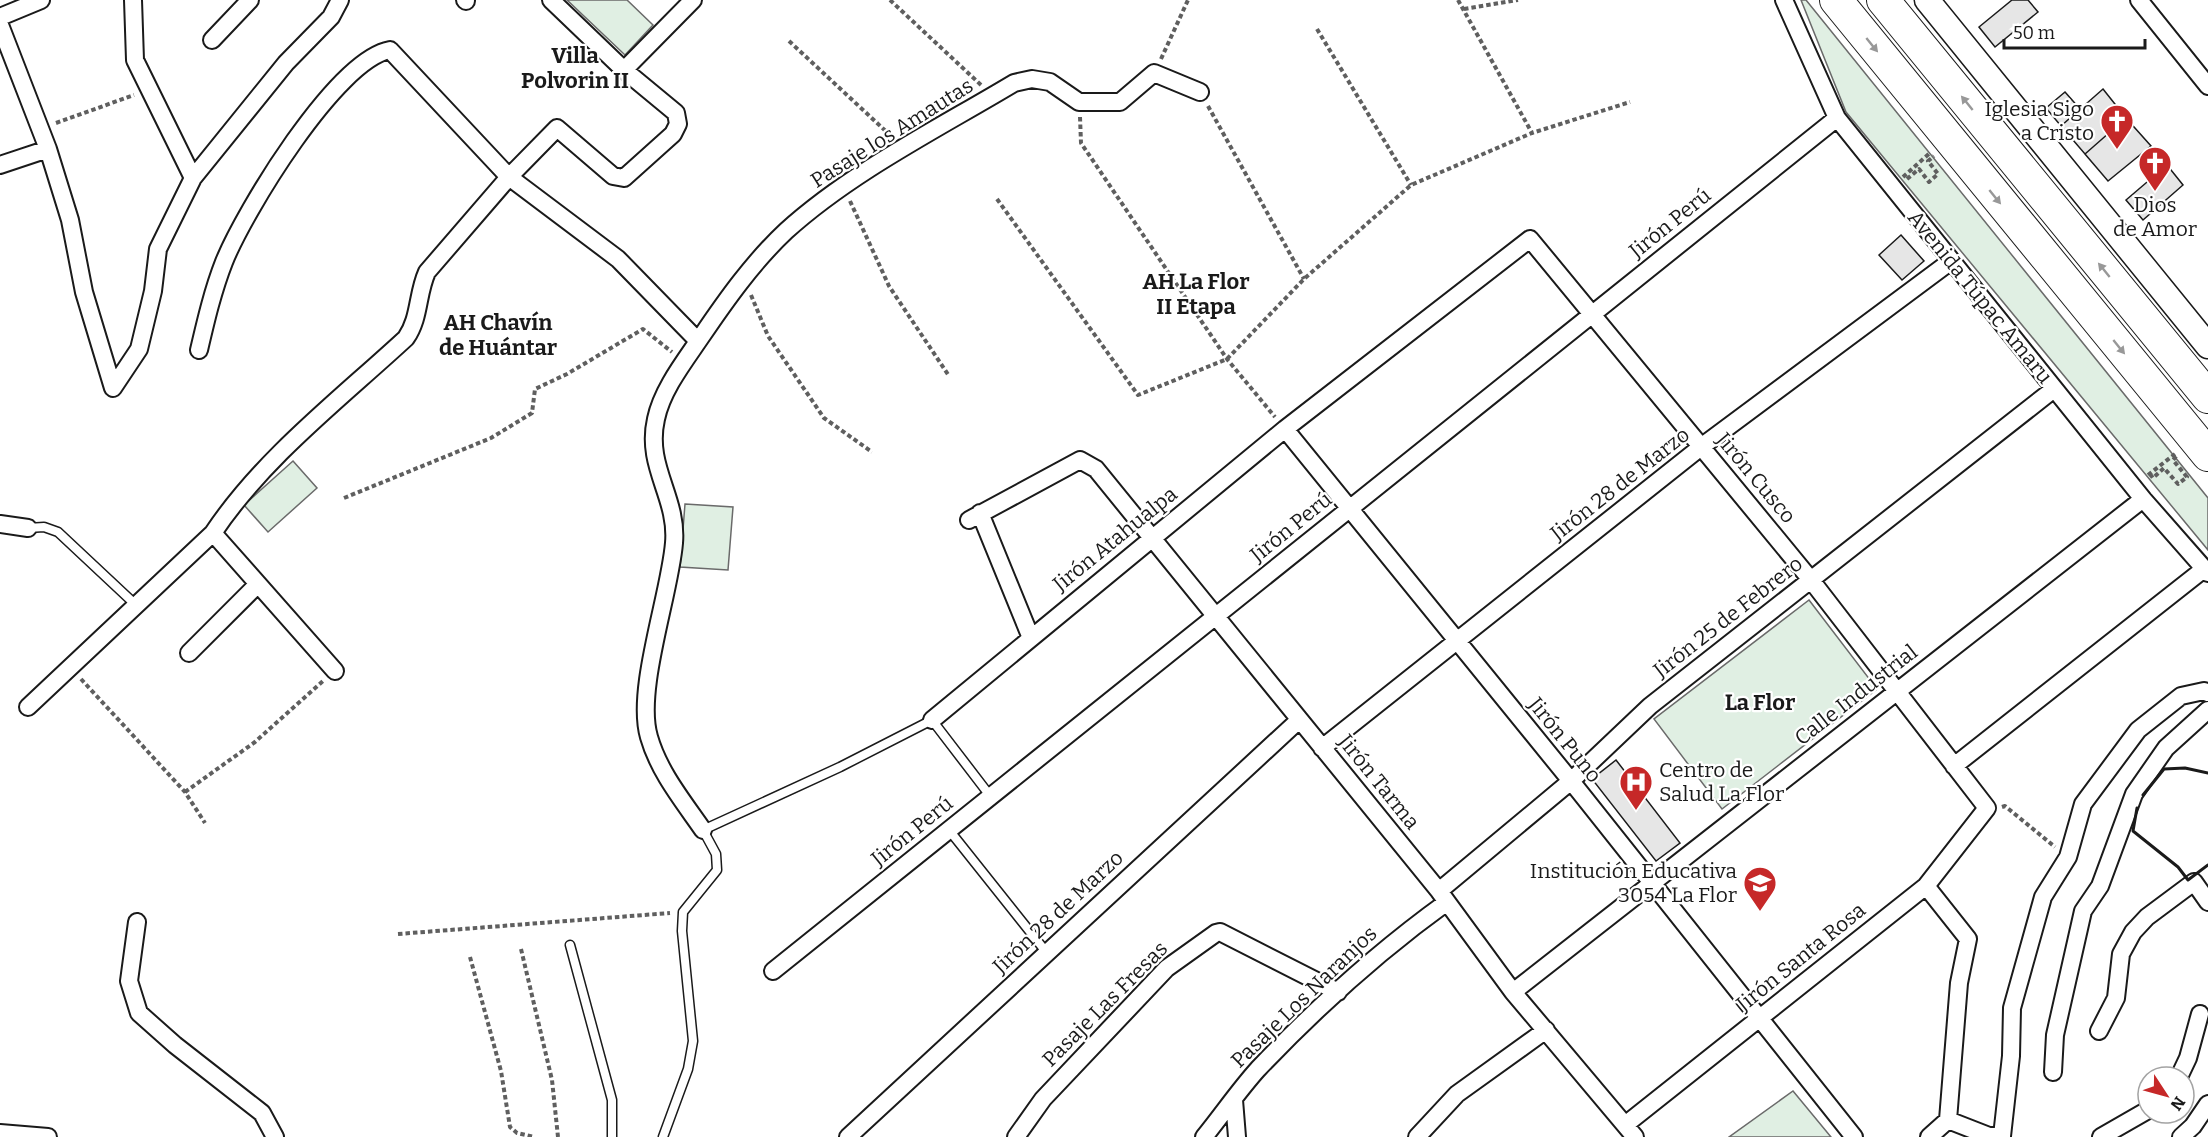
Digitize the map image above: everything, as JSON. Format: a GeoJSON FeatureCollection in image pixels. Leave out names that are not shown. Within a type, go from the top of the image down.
{"type":"FeatureCollection","features":[{"type":"Feature","properties":{"kind":"highway"},"geometry":{"type":"LineString","coordinates":[[1836,0],[2208,455]]}},
{"type":"Feature","properties":{"kind":"highway"},"geometry":{"type":"LineString","coordinates":[[1883,0],[2208,397]]}},
{"type":"Feature","properties":{"kind":"street"},"geometry":{"type":"LineString","coordinates":[[0,16],[41,0]]}},
{"type":"Feature","properties":{"kind":"street"},"geometry":{"type":"LineString","coordinates":[[133,0],[135,60],[193,178]]}},
{"type":"Feature","properties":{"kind":"street"},"geometry":{"type":"LineString","coordinates":[[212,40],[250,0]]}},
{"type":"Feature","properties":{"kind":"street"},"geometry":{"type":"LineString","coordinates":[[0,25],[48,148],[70,220],[84,292],[113,388],[139,349],[153,291],[158,249],[193,178],[286,63],[331,17],[340,0]]}},
{"type":"Feature","properties":{"kind":"street"},"geometry":{"type":"LineString","coordinates":[[28,707],[213,533],[229,510],[272,462],[406,338],[415,325],[422,284],[427,272],[509,177],[557,128],[613,176],[624,178],[673,134],[678,124],[676,113],[624,70],[551,0]]}},
{"type":"Feature","properties":{"kind":"street"},"geometry":{"type":"LineString","coordinates":[[624,70],[693,0]]}},
{"type":"Feature","properties":{"kind":"street","name":"Avenida Túpac Amaru"},"geometry":{"type":"LineString","coordinates":[[1784,0],[1837,118],[2143,499],[2206,571]]}},
{"type":"Feature","properties":{"kind":"street"},"geometry":{"type":"LineString","coordinates":[[1928,0],[2204,332]]}},
{"type":"Feature","properties":{"kind":"street"},"geometry":{"type":"LineString","coordinates":[[2139,0],[2208,86]]}},
{"type":"Feature","properties":{"kind":"street"},"geometry":{"type":"LineString","coordinates":[[199,350],[212,297],[225,260],[280,160],[351,71],[385,51],[395,53],[509,177],[618,259],[698,341]]}},
{"type":"Feature","properties":{"kind":"street"},"geometry":{"type":"LineString","coordinates":[[1079,102],[1120,102],[1154,73],[1200,92]]}},
{"type":"Feature","properties":{"kind":"street","name":"Pasaje los Amautas"},"geometry":{"type":"LineString","coordinates":[[703,830],[664,772],[648,736],[647,698],[674,542],[672,510],[653,456],[656,418],[676,374],[744,278],[786,232],[843,186],[1014,83],[1032,79],[1050,82],[1079,102]]}},
{"type":"Feature","properties":{"kind":"street","name":"Jirón Perú"},"geometry":{"type":"LineString","coordinates":[[773,971],[1837,118]]}},
{"type":"Feature","properties":{"kind":"street"},"geometry":{"type":"LineString","coordinates":[[0,165],[48,148]]}},
{"type":"Feature","properties":{"kind":"street","name":"Jirón Cusco"},"geometry":{"type":"LineString","coordinates":[[1530,239],[1811,580],[1987,808]]}},
{"type":"Feature","properties":{"kind":"street","name":"Jirón Atahualpa"},"geometry":{"type":"LineString","coordinates":[[932,720],[1285,429],[1530,239]]}},
{"type":"Feature","properties":{"kind":"street","name":"Jirón 28 de Marzo"},"geometry":{"type":"LineString","coordinates":[[1322,748],[1701,447],[1951,261]]}},
{"type":"Feature","properties":{"kind":"street","name":"Jirón 25 de Febrero"},"geometry":{"type":"LineString","coordinates":[[1443,897],[1646,710],[2054,389]]}},
{"type":"Feature","properties":{"kind":"street","name":"Jirón Puno"},"geometry":{"type":"LineString","coordinates":[[1285,429],[1571,781],[1854,1137]]}},
{"type":"Feature","properties":{"kind":"street","name":"Jirón Tarma"},"geometry":{"type":"LineString","coordinates":[[1031,638],[974,517],[1080,460],[1096,469],[1443,897],[1513,992],[1630,1131]]}},
{"type":"Feature","properties":{"kind":"street","name":"Calle Industrial"},"geometry":{"type":"LineString","coordinates":[[1513,992],[2143,499]]}},
{"type":"Feature","properties":{"kind":"street"},"geometry":{"type":"LineString","coordinates":[[0,524],[28,528]]}},
{"type":"Feature","properties":{"kind":"street"},"geometry":{"type":"LineString","coordinates":[[213,533],[334,671]]}},
{"type":"Feature","properties":{"kind":"street"},"geometry":{"type":"LineString","coordinates":[[1954,766],[2206,571]]}},
{"type":"Feature","properties":{"kind":"street"},"geometry":{"type":"LineString","coordinates":[[189,653],[258,584]]}},
{"type":"Feature","properties":{"kind":"street"},"geometry":{"type":"LineString","coordinates":[[1948,1120],[1989,1136],[2002,1136],[2011,1056],[2012,1008],[2043,897],[2068,856],[2083,804],[2138,730],[2181,696],[2204,691],[2208,693]]}},
{"type":"Feature","properties":{"kind":"street"},"geometry":{"type":"LineString","coordinates":[[2054,1072],[2055,1035],[2083,911],[2100,886],[2134,794],[2166,748],[2208,711]]}},
{"type":"Feature","properties":{"kind":"street","name":"Jirón 28 de Marzo"},"geometry":{"type":"LineString","coordinates":[[848,1137],[1299,720]]}},
{"type":"Feature","properties":{"kind":"street","name":"Jirón Santa Rosa"},"geometry":{"type":"LineString","coordinates":[[1630,1131],[1760,1019],[1926,886],[1987,808]]}},
{"type":"Feature","properties":{"kind":"street"},"geometry":{"type":"LineString","coordinates":[[2099,1031],[2116,998],[2121,954],[2133,932],[2147,917],[2194,882],[2208,902]]}},
{"type":"Feature","properties":{"kind":"street"},"geometry":{"type":"LineString","coordinates":[[1926,886],[1968,939],[1959,983],[1948,1120],[1929,1137]]}},
{"type":"Feature","properties":{"kind":"street","name":"Pasaje Los Naranjos"},"geometry":{"type":"LineString","coordinates":[[1204,1137],[1257,1070],[1338,992],[1443,897]]}},
{"type":"Feature","properties":{"kind":"street"},"geometry":{"type":"LineString","coordinates":[[138,922],[129,981],[139,1012],[175,1045],[262,1113],[275,1137]]}},
{"type":"Feature","properties":{"kind":"street","name":"Pasaje Las Fresas"},"geometry":{"type":"LineString","coordinates":[[1016,1137],[1043,1099],[1167,968],[1216,933],[1220,932],[1338,992]]}},
{"type":"Feature","properties":{"kind":"street"},"geometry":{"type":"LineString","coordinates":[[2185,1065],[2200,1014]]}},
{"type":"Feature","properties":{"kind":"street"},"geometry":{"type":"LineString","coordinates":[[1417,1137],[1457,1094],[1546,1030]]}},
{"type":"Feature","properties":{"kind":"street"},"geometry":{"type":"LineString","coordinates":[[1234,1100],[1237,1137]]}},
{"type":"Feature","properties":{"kind":"street"},"geometry":{"type":"LineString","coordinates":[[2181,1137],[2193,1126],[2208,1104]]}},
{"type":"Feature","properties":{"kind":"street"},"geometry":{"type":"LineString","coordinates":[[2101,1137],[2136,1117]]}},
{"type":"Feature","properties":{"kind":"street"},"geometry":{"type":"LineString","coordinates":[[0,1133],[48,1137]]}},
{"type":"Feature","properties":{"kind":"lane"},"geometry":{"type":"LineString","coordinates":[[28,528],[44,527],[58,532],[137,606]]}},
{"type":"Feature","properties":{"kind":"lane","name":"Jirón Atahualpa"},"geometry":{"type":"LineString","coordinates":[[703,830],[840,767],[932,720]]}},
{"type":"Feature","properties":{"kind":"lane"},"geometry":{"type":"LineString","coordinates":[[932,720],[990,797]]}},
{"type":"Feature","properties":{"kind":"lane"},"geometry":{"type":"LineString","coordinates":[[663,1137],[688,1069],[693,1041],[682,931],[683,912],[717,870],[716,854],[703,830]]}},
{"type":"Feature","properties":{"kind":"lane"},"geometry":{"type":"LineString","coordinates":[[949,830],[1047,953]]}},
{"type":"Feature","properties":{"kind":"lane"},"geometry":{"type":"LineString","coordinates":[[570,945],[612,1100],[612,1137]]}},
{"type":"Feature","properties":{"kind":"path"},"geometry":{"type":"LineString","coordinates":[[890,0],[992,96]]}},
{"type":"Feature","properties":{"kind":"path"},"geometry":{"type":"LineString","coordinates":[[1154,73],[1188,0]]}},
{"type":"Feature","properties":{"kind":"path"},"geometry":{"type":"LineString","coordinates":[[1458,0],[1532,133]]}},
{"type":"Feature","properties":{"kind":"path"},"geometry":{"type":"LineString","coordinates":[[1464,9],[1518,0]]}},
{"type":"Feature","properties":{"kind":"path"},"geometry":{"type":"LineString","coordinates":[[1317,29],[1410,185]]}},
{"type":"Feature","properties":{"kind":"path"},"geometry":{"type":"LineString","coordinates":[[789,41],[905,149]]}},
{"type":"Feature","properties":{"kind":"path"},"geometry":{"type":"LineString","coordinates":[[42,129],[148,90]]}},
{"type":"Feature","properties":{"kind":"path"},"geometry":{"type":"LineString","coordinates":[[1200,92],[1304,279]]}},
{"type":"Feature","properties":{"kind":"path"},"geometry":{"type":"LineString","coordinates":[[1079,102],[1081,142],[1227,359],[1285,429]]}},
{"type":"Feature","properties":{"kind":"path"},"geometry":{"type":"LineString","coordinates":[[997,199],[1138,395],[1227,359],[1304,279],[1410,185],[1532,133],[1630,102]]}},
{"type":"Feature","properties":{"kind":"path"},"geometry":{"type":"LineString","coordinates":[[1931,152],[1934,156],[1928,161],[1938,174],[1929,182],[1919,169],[1908,179],[1905,176],[1931,152]]}},
{"type":"Feature","properties":{"kind":"path"},"geometry":{"type":"LineString","coordinates":[[843,186],[889,286],[949,376]]}},
{"type":"Feature","properties":{"kind":"path"},"geometry":{"type":"LineString","coordinates":[[744,278],[768,336],[824,418],[872,453]]}},
{"type":"Feature","properties":{"kind":"path"},"geometry":{"type":"LineString","coordinates":[[344,498],[490,438],[532,413],[535,389],[567,374],[643,329],[685,361]]}},
{"type":"Feature","properties":{"kind":"path"},"geometry":{"type":"LineString","coordinates":[[2175,453],[2178,457],[2173,460],[2187,477],[2178,484],[2164,468],[2153,477],[2150,474],[2175,453]]}},
{"type":"Feature","properties":{"kind":"path"},"geometry":{"type":"LineString","coordinates":[[70,668],[185,792],[205,824]]}},
{"type":"Feature","properties":{"kind":"path"},"geometry":{"type":"LineString","coordinates":[[185,792],[255,742],[334,671]]}},
{"type":"Feature","properties":{"kind":"path"},"geometry":{"type":"LineString","coordinates":[[1987,808],[2005,806],[2068,856]]}},
{"type":"Feature","properties":{"kind":"path"},"geometry":{"type":"LineString","coordinates":[[398,934],[683,912]]}},
{"type":"Feature","properties":{"kind":"path"},"geometry":{"type":"LineString","coordinates":[[521,949],[552,1080],[558,1137]]}},
{"type":"Feature","properties":{"kind":"path"},"geometry":{"type":"LineString","coordinates":[[470,957],[501,1071],[510,1127],[517,1133],[534,1137]]}},
{"type":"Feature","properties":{"kind":"green space"},"geometry":{"type":"Polygon","coordinates":[[[567,0],[627,0],[653,25],[625,55],[567,0]]]}},
{"type":"Feature","properties":{"kind":"green space"},"geometry":{"type":"Polygon","coordinates":[[[1801,0],[1806,0],[2208,498],[2208,550],[1846,112],[1801,0]]]}},
{"type":"Feature","properties":{"kind":"green space"},"geometry":{"type":"Polygon","coordinates":[[[293,461],[317,488],[268,532],[244,505],[293,461]]]}},
{"type":"Feature","properties":{"kind":"green space"},"geometry":{"type":"Polygon","coordinates":[[[685,504],[733,507],[728,570],[680,567],[685,504]]]}},
{"type":"Feature","properties":{"kind":"green space"},"geometry":{"type":"Polygon","coordinates":[[[1809,600],[1877,689],[1722,809],[1654,719],[1809,600]]]}},
{"type":"Feature","properties":{"kind":"green space"},"geometry":{"type":"Polygon","coordinates":[[[1793,1091],[1831,1137],[1729,1137],[1793,1091]]]}},
{"type":"Feature","properties":{"kind":"building"},"geometry":{"type":"Polygon","coordinates":[[[2012,0],[2028,0],[2038,12],[1995,47],[1979,27],[2012,0]]]}},
{"type":"Feature","properties":{"kind":"building"},"geometry":{"type":"Polygon","coordinates":[[[2103,89],[2126,118],[2085,154],[2061,126],[2103,89]]]}},
{"type":"Feature","properties":{"kind":"building"},"geometry":{"type":"Polygon","coordinates":[[[2065,92],[2080,109],[2061,126],[2046,108],[2065,92]]]}},
{"type":"Feature","properties":{"kind":"building","name":"Iglesia Sigo a Cristo"},"geometry":{"type":"Polygon","coordinates":[[[2126,118],[2151,146],[2108,181],[2085,154],[2126,118]]]}},
{"type":"Feature","properties":{"kind":"building","name":"Dios de Amor"},"geometry":{"type":"Polygon","coordinates":[[[2167,165],[2183,185],[2143,220],[2126,200],[2167,165]]]}},
{"type":"Feature","properties":{"kind":"building"},"geometry":{"type":"Polygon","coordinates":[[[1901,235],[1924,261],[1902,280],[1879,255],[1901,235]]]}},
{"type":"Feature","properties":{"kind":"building","name":"Centro de Salud La Flor"},"geometry":{"type":"Polygon","coordinates":[[[1616,760],[1680,843],[1656,861],[1592,779],[1616,760]]]}},
{"type":"Feature","properties":{"kind":"wall"},"geometry":{"type":"LineString","coordinates":[[2143,795],[2164,769],[2185,768],[2208,773]]}},
{"type":"Feature","properties":{"kind":"wall"},"geometry":{"type":"LineString","coordinates":[[2137,808],[2133,831],[2178,867],[2188,880],[2208,865]]}},
{"type":"Feature","properties":{"kind":"place","name":"Iglesia Sigo a Cristo"},"geometry":{"type":"Point","coordinates":[2117,150]}},
{"type":"Feature","properties":{"kind":"place","name":"Dios de Amor"},"geometry":{"type":"Point","coordinates":[2155,192]}},
{"type":"Feature","properties":{"kind":"place","name":"Centro de Salud La Flor"},"geometry":{"type":"Point","coordinates":[1636,811]}},
{"type":"Feature","properties":{"kind":"place","name":"Institución Educativa 3054 La Flor"},"geometry":{"type":"Point","coordinates":[1760,912]}},
{"type":"Feature","properties":{"kind":"district","name":"Villa Polvorin II"},"geometry":{"type":"Point","coordinates":[575,68]}},
{"type":"Feature","properties":{"kind":"district","name":"AH La Flor II Etapa"},"geometry":{"type":"Point","coordinates":[1196,294]}},
{"type":"Feature","properties":{"kind":"district","name":"AH Chavín de Huántar"},"geometry":{"type":"Point","coordinates":[498,334]}},
{"type":"Feature","properties":{"kind":"district","name":"La Flor"},"geometry":{"type":"Point","coordinates":[1760,702]}}]}
